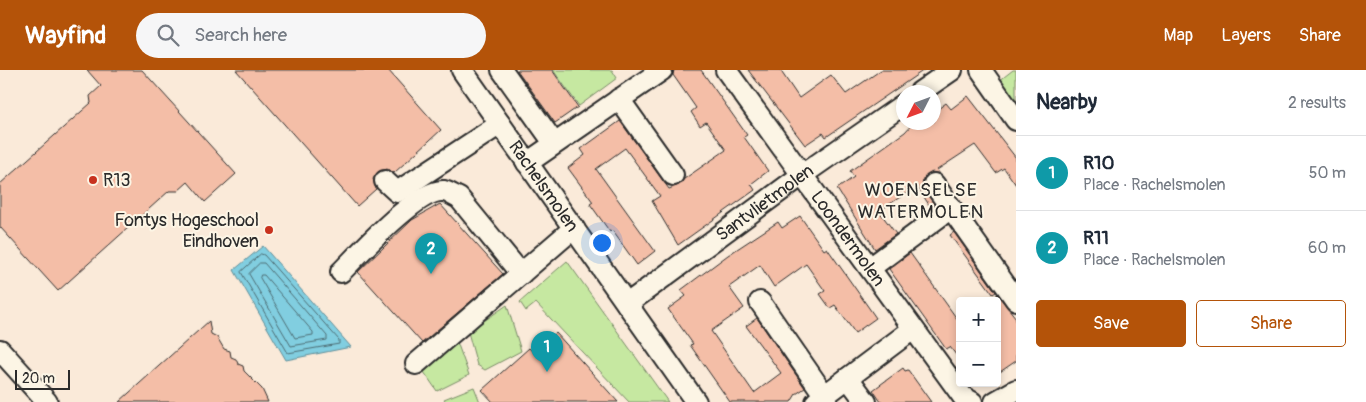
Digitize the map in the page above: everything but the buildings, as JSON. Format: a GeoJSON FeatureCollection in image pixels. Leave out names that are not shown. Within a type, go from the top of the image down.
{"type":"FeatureCollection","features":[{"type":"Feature","properties":{"kind":"street","name":"Rachelsmolen"},"geometry":{"type":"LineString","coordinates":[[462,70],[696,402]]}},
{"type":"Feature","properties":{"kind":"street"},"geometry":{"type":"LineString","coordinates":[[502,70],[554,143]]}},
{"type":"Feature","properties":{"kind":"street"},"geometry":{"type":"LineString","coordinates":[[528,163],[554,143],[662,70]]}},
{"type":"Feature","properties":{"kind":"street","name":"Loondermolen"},"geometry":{"type":"LineString","coordinates":[[726,70],[913,330],[963,397],[972,402]]}},
{"type":"Feature","properties":{"kind":"street"},"geometry":{"type":"LineString","coordinates":[[930,85],[952,70]]}},
{"type":"Feature","properties":{"kind":"street"},"geometry":{"type":"LineString","coordinates":[[980,70],[1016,120]]}},
{"type":"Feature","properties":{"kind":"street"},"geometry":{"type":"LineString","coordinates":[[619,99],[672,175]]}},
{"type":"Feature","properties":{"kind":"street","name":"Santvlietmolen"},"geometry":{"type":"LineString","coordinates":[[627,304],[802,175],[896,110]]}},
{"type":"Feature","properties":{"kind":"street"},"geometry":{"type":"LineString","coordinates":[[385,181],[397,192],[500,124]]}},
{"type":"Feature","properties":{"kind":"street"},"geometry":{"type":"LineString","coordinates":[[934,184],[1016,300]]}},
{"type":"Feature","properties":{"kind":"street"},"geometry":{"type":"LineString","coordinates":[[341,272],[394,219],[432,193],[445,191],[458,198],[521,274]]}},
{"type":"Feature","properties":{"kind":"street"},"geometry":{"type":"LineString","coordinates":[[870,268],[951,208]]}},
{"type":"Feature","properties":{"kind":"street"},"geometry":{"type":"LineString","coordinates":[[416,364],[574,228]]}},
{"type":"Feature","properties":{"kind":"street"},"geometry":{"type":"LineString","coordinates":[[760,302],[820,399],[913,330]]}},
{"type":"Feature","properties":{"kind":"street"},"geometry":{"type":"LineString","coordinates":[[0,350],[47,402]]}},
{"type":"Feature","properties":{"kind":"street"},"geometry":{"type":"LineString","coordinates":[[848,378],[866,402]]}},
{"type":"Feature","properties":{"kind":"street"},"geometry":{"type":"LineString","coordinates":[[994,402],[1016,390]]}},
{"type":"Feature","properties":{"kind":"green space"},"geometry":{"type":"Polygon","coordinates":[[[553,70],[612,70],[617,78],[579,106],[553,70]]]}},
{"type":"Feature","properties":{"kind":"green space"},"geometry":{"type":"Polygon","coordinates":[[[1013,70],[1016,70],[1016,105],[999,81],[1013,70]]]}},
{"type":"Feature","properties":{"kind":"green space"},"geometry":{"type":"Polygon","coordinates":[[[567,261],[668,402],[629,402],[536,303],[526,311],[520,302],[567,261]]]}},
{"type":"Feature","properties":{"kind":"green space"},"geometry":{"type":"Polygon","coordinates":[[[507,305],[521,351],[485,370],[477,365],[468,332],[507,305]]]}},
{"type":"Feature","properties":{"kind":"green space"},"geometry":{"type":"Polygon","coordinates":[[[457,342],[469,375],[437,391],[424,372],[457,342]]]}},
{"type":"Feature","properties":{"kind":"green space"},"geometry":{"type":"Polygon","coordinates":[[[474,387],[480,402],[446,402],[444,399],[474,387]]]}},
{"type":"Feature","properties":{"kind":"water"},"geometry":{"type":"Polygon","coordinates":[[[263,246],[351,347],[286,360],[234,270],[263,246]]]}},
{"type":"Feature","properties":{"kind":"place","name":"R13"},"geometry":{"type":"Point","coordinates":[93,180]}},
{"type":"Feature","properties":{"kind":"place","name":"Fontys Hogeschool Eindhoven"},"geometry":{"type":"Point","coordinates":[269,230]}},
{"type":"Feature","properties":{"kind":"place","name":"R11"},"geometry":{"type":"Point","coordinates":[431,274]}},
{"type":"Feature","properties":{"kind":"place","name":"R10"},"geometry":{"type":"Point","coordinates":[547,372]}},
{"type":"Feature","properties":{"kind":"district","name":"WOENSELSE WATERMOLEN"},"geometry":{"type":"Point","coordinates":[921,200]}}]}
